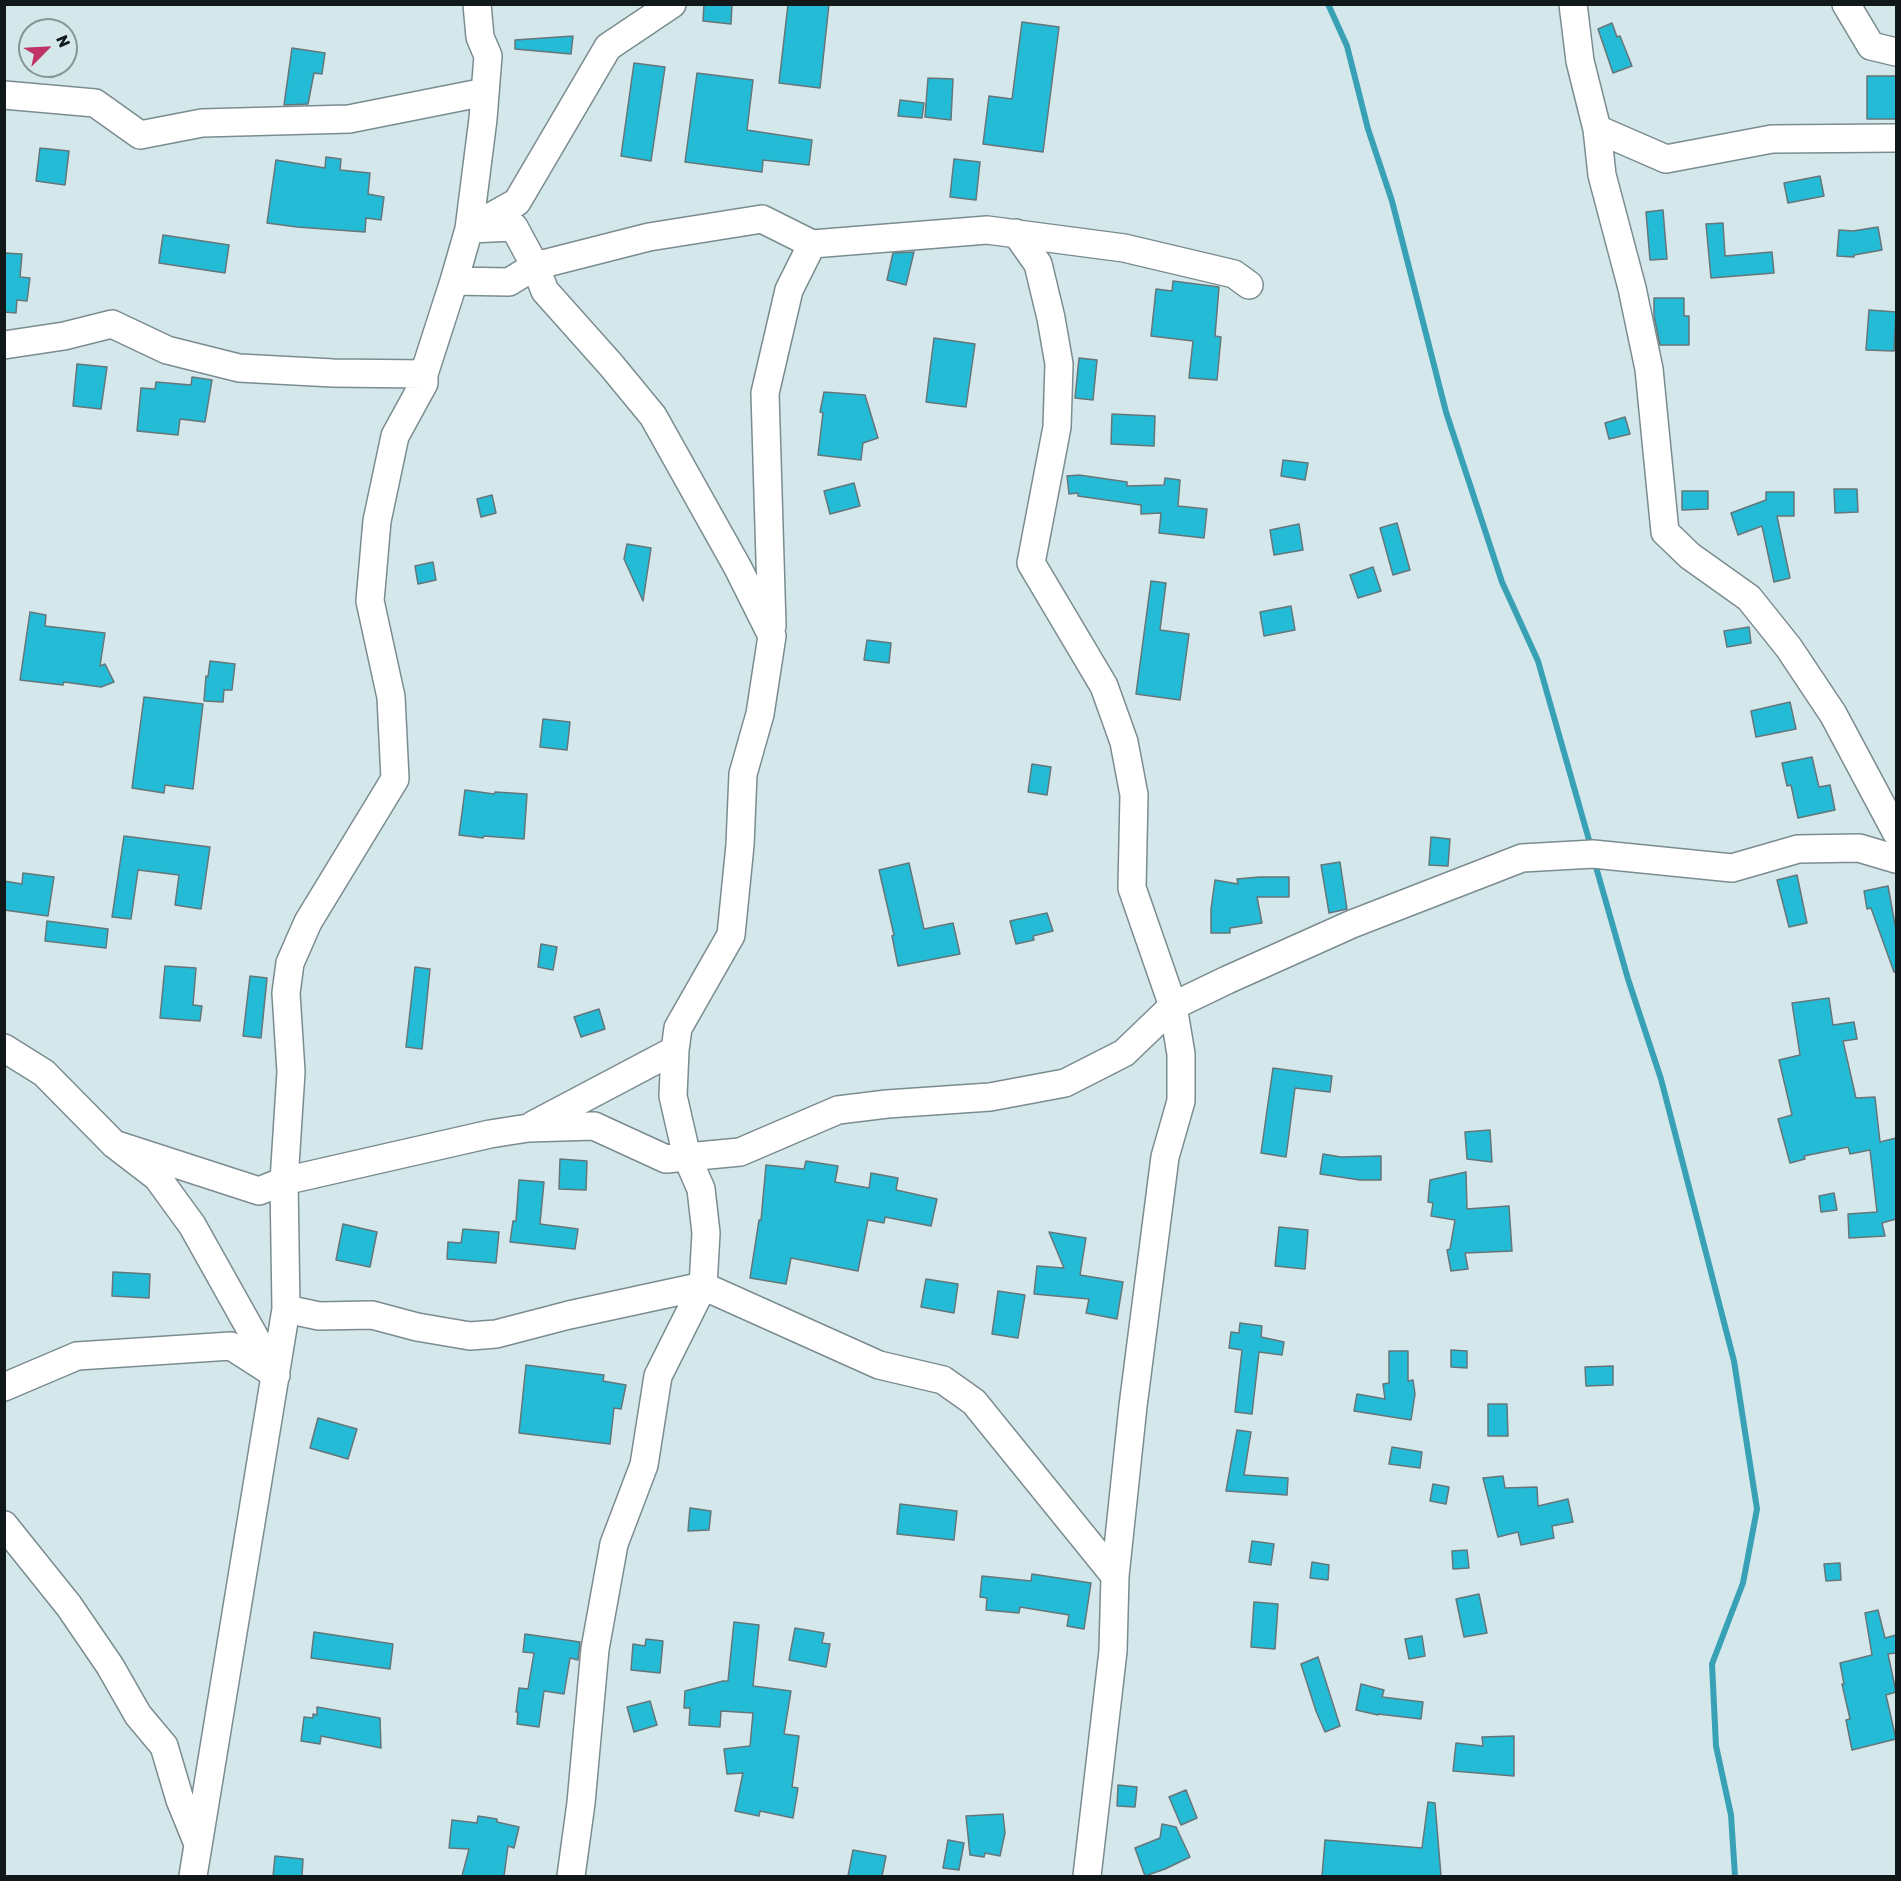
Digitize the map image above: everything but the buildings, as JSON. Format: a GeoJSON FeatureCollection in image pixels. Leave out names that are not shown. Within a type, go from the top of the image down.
{"type":"FeatureCollection","features":[{"type":"Feature","properties":{"kind":"street"},"geometry":{"type":"LineString","coordinates":[[194,1876],[286,1309],[284,1181],[291,1072],[286,993],[290,963],[308,922],[395,779],[391,697],[370,601],[377,521],[395,436],[424,383],[424,374],[469,228],[488,56],[480,37],[477,4]]}},
{"type":"Feature","properties":{"kind":"street"},"geometry":{"type":"LineString","coordinates":[[469,228],[517,202],[608,47],[672,4]]}},
{"type":"Feature","properties":{"kind":"street"},"geometry":{"type":"LineString","coordinates":[[1573,4],[1580,61],[1597,129],[1602,175],[1632,288],[1649,369],[1665,532],[1690,556],[1749,598],[1789,648],[1833,714],[1896,832]]}},
{"type":"Feature","properties":{"kind":"street"},"geometry":{"type":"LineString","coordinates":[[1846,4],[1871,46],[1896,52]]}},
{"type":"Feature","properties":{"kind":"street"},"geometry":{"type":"LineString","coordinates":[[4,95],[95,103],[140,135],[202,123],[349,119],[485,92]]}},
{"type":"Feature","properties":{"kind":"street"},"geometry":{"type":"LineString","coordinates":[[1597,129],[1666,159],[1772,140],[1896,138]]}},
{"type":"Feature","properties":{"kind":"street"},"geometry":{"type":"LineString","coordinates":[[454,281],[509,282],[535,266],[649,237],[762,219],[812,244],[987,230],[1016,233],[1124,248],[1234,274],[1249,285]]}},
{"type":"Feature","properties":{"kind":"street"},"geometry":{"type":"LineString","coordinates":[[469,228],[514,228],[535,266],[545,291],[653,416],[738,568],[772,636]]}},
{"type":"Feature","properties":{"kind":"street"},"geometry":{"type":"LineString","coordinates":[[1016,233],[1038,264],[1059,364],[1057,427],[1031,563],[1104,686],[1124,742],[1134,795],[1132,888],[1173,1006],[1181,1054],[1181,1101],[1165,1157],[1133,1406],[1115,1576],[1113,1651],[1087,1876]]}},
{"type":"Feature","properties":{"kind":"street"},"geometry":{"type":"LineString","coordinates":[[571,1876],[595,1649],[614,1544],[644,1465],[658,1376],[703,1286],[706,1233],[701,1190],[687,1157],[673,1096],[675,1050],[678,1028],[731,935],[740,845],[743,774],[760,714],[772,636],[765,393],[789,290],[812,244]]}},
{"type":"Feature","properties":{"kind":"street"},"geometry":{"type":"LineString","coordinates":[[4,345],[64,336],[112,324],[167,350],[239,368],[333,373],[424,374]]}},
{"type":"Feature","properties":{"kind":"street"},"geometry":{"type":"LineString","coordinates":[[114,1144],[259,1191],[284,1181],[490,1134],[528,1128],[594,1126],[666,1159],[740,1152],[838,1110],[887,1104],[990,1097],[1065,1083],[1124,1053],[1173,1006],[1352,924],[1522,858],[1593,854],[1732,868],[1798,849],[1858,848],[1896,859]]}},
{"type":"Feature","properties":{"kind":"street"},"geometry":{"type":"LineString","coordinates":[[4,1048],[44,1073],[114,1144],[157,1177],[192,1225],[276,1375]]}},
{"type":"Feature","properties":{"kind":"street"},"geometry":{"type":"LineString","coordinates":[[528,1128],[675,1050]]}},
{"type":"Feature","properties":{"kind":"street"},"geometry":{"type":"LineString","coordinates":[[286,1309],[319,1316],[372,1315],[417,1327],[470,1336],[496,1334],[569,1315],[703,1286],[879,1365],[943,1380],[975,1402],[1115,1576]]}},
{"type":"Feature","properties":{"kind":"street"},"geometry":{"type":"LineString","coordinates":[[4,1387],[77,1356],[231,1346],[276,1375]]}},
{"type":"Feature","properties":{"kind":"street"},"geometry":{"type":"LineString","coordinates":[[4,1525],[69,1606],[110,1666],[138,1715],[164,1746],[180,1800],[198,1845]]}},
{"type":"Feature","properties":{"kind":"waterway"},"geometry":{"type":"LineString","coordinates":[[1328,4],[1347,46],[1368,129],[1392,201],[1446,412],[1502,582],[1538,661],[1591,847]]}},
{"type":"Feature","properties":{"kind":"waterway"},"geometry":{"type":"LineString","coordinates":[[1594,860],[1628,979],[1661,1079],[1734,1361],[1757,1509],[1743,1583],[1712,1664],[1716,1746],[1731,1815],[1735,1876]]}}]}
